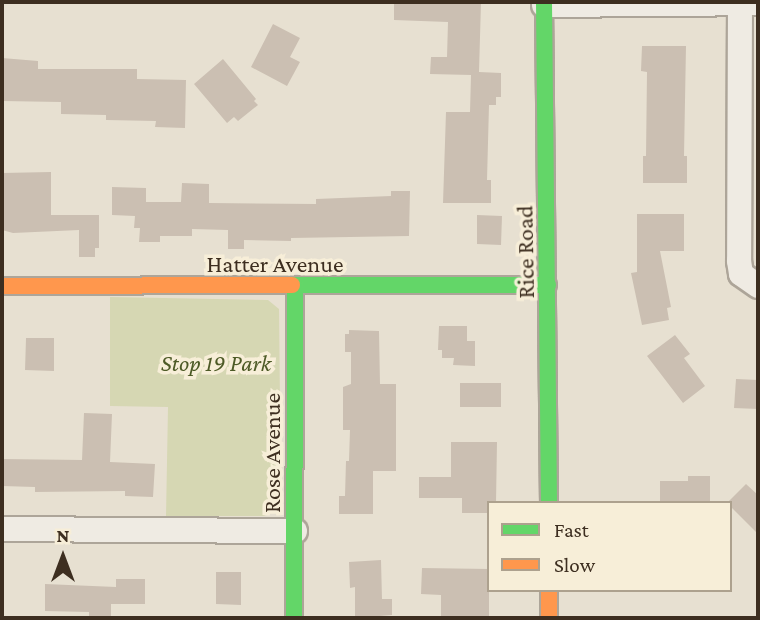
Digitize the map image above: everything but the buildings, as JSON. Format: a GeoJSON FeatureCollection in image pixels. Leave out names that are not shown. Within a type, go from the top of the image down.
{"type":"FeatureCollection","features":[{"type":"Feature","properties":{"kind":"street"},"geometry":{"type":"LineString","coordinates":[[544,3],[749,3],[739,261],[741,274],[758,286]]}},
{"type":"Feature","properties":{"kind":"street","name":"Rice Road"},"geometry":{"type":"LineString","coordinates":[[544,3],[549,501]]}},
{"type":"Feature","properties":{"kind":"street","name":"Hatter Avenue"},"geometry":{"type":"LineString","coordinates":[[2,286],[295,288],[548,285]]}},
{"type":"Feature","properties":{"kind":"street","name":"Rose Avenue"},"geometry":{"type":"LineString","coordinates":[[293,618],[295,288]]}},
{"type":"Feature","properties":{"kind":"street"},"geometry":{"type":"LineString","coordinates":[[2,529],[295,531]]}},
{"type":"Feature","properties":{"kind":"street"},"geometry":{"type":"LineString","coordinates":[[549,592],[549,618]]}},
{"type":"Feature","properties":{"kind":"green space","name":"Stop 19 Park"},"geometry":{"type":"Polygon","coordinates":[[[110,297],[268,300],[279,309],[281,502],[272,512],[264,516],[166,516],[168,407],[110,406],[110,297]]]}},
{"type":"Feature","properties":{"kind":"traffic: fast"},"geometry":{"type":"LineString","coordinates":[[544,2],[549,501]]}},
{"type":"Feature","properties":{"kind":"traffic: fast"},"geometry":{"type":"LineString","coordinates":[[292,285],[548,285]]}},
{"type":"Feature","properties":{"kind":"traffic: fast"},"geometry":{"type":"LineString","coordinates":[[294,618],[295,288]]}},
{"type":"Feature","properties":{"kind":"traffic: slow"},"geometry":{"type":"LineString","coordinates":[[2,286],[292,285]]}},
{"type":"Feature","properties":{"kind":"traffic: slow"},"geometry":{"type":"LineString","coordinates":[[549,592],[549,618]]}}]}
